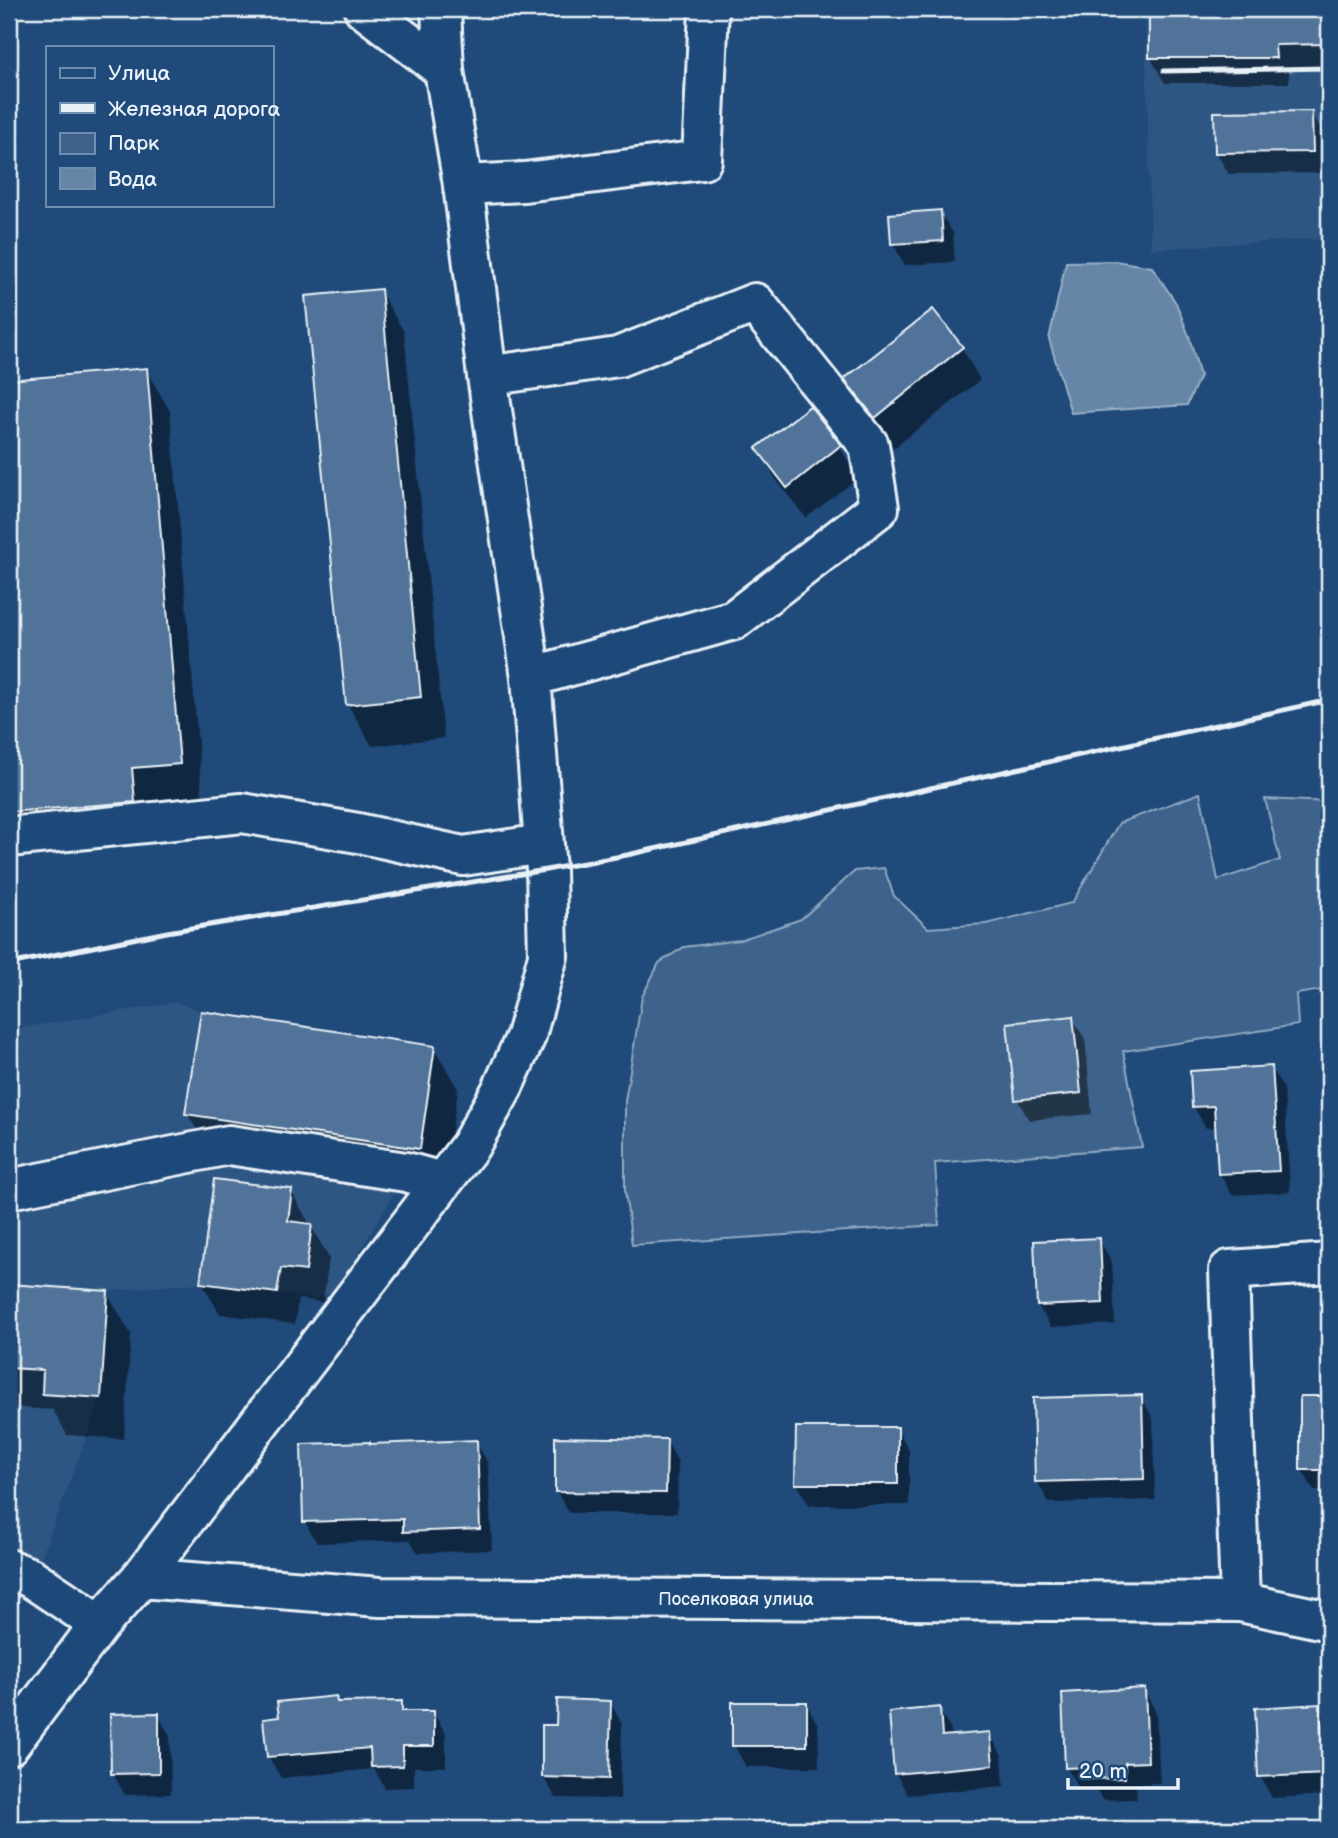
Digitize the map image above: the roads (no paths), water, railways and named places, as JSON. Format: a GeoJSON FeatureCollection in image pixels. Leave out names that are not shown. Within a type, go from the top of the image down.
{"type":"FeatureCollection","features":[{"type":"Feature","properties":{"kind":"street"},"geometry":{"type":"LineString","coordinates":[[364,9],[444,69]]}},
{"type":"Feature","properties":{"kind":"street"},"geometry":{"type":"LineString","coordinates":[[9,1745],[100,1624],[141,1578],[470,1146],[526,1036],[548,956],[546,870],[531,677],[487,376],[463,186],[444,69],[441,9]]}},
{"type":"Feature","properties":{"kind":"street"},"geometry":{"type":"LineString","coordinates":[[463,186],[524,182],[702,160],[709,9]]}},
{"type":"Feature","properties":{"kind":"street"},"geometry":{"type":"LineString","coordinates":[[487,376],[618,357],[755,303],[869,445],[879,508],[734,620],[531,677]]}},
{"type":"Feature","properties":{"kind":"street"},"geometry":{"type":"LineString","coordinates":[[9,837],[242,813],[358,833],[463,856],[543,844]]}},
{"type":"Feature","properties":{"kind":"street"},"geometry":{"type":"LineString","coordinates":[[9,1189],[229,1145],[406,1172],[442,1182]]}},
{"type":"Feature","properties":{"kind":"street"},"geometry":{"type":"LineString","coordinates":[[1240,1602],[1229,1270],[1329,1263]]}},
{"type":"Feature","properties":{"kind":"street"},"geometry":{"type":"LineString","coordinates":[[9,1569],[31,1578],[100,1624]]}},
{"type":"Feature","properties":{"kind":"street","name":"Поселковая улица"},"geometry":{"type":"LineString","coordinates":[[141,1578],[380,1597],[1240,1602],[1329,1621]]}},
{"type":"Feature","properties":{"kind":"water"},"geometry":{"type":"Polygon","coordinates":[[[1115,261],[1152,267],[1176,303],[1200,376],[1187,405],[1071,413],[1049,339],[1066,262],[1115,261]]]}},
{"type":"Feature","properties":{"kind":"railway"},"geometry":{"type":"LineString","coordinates":[[1164,71],[1329,68]]}},
{"type":"Feature","properties":{"kind":"railway"},"geometry":{"type":"LineString","coordinates":[[9,964],[167,932],[627,855],[1329,700]]}}]}
